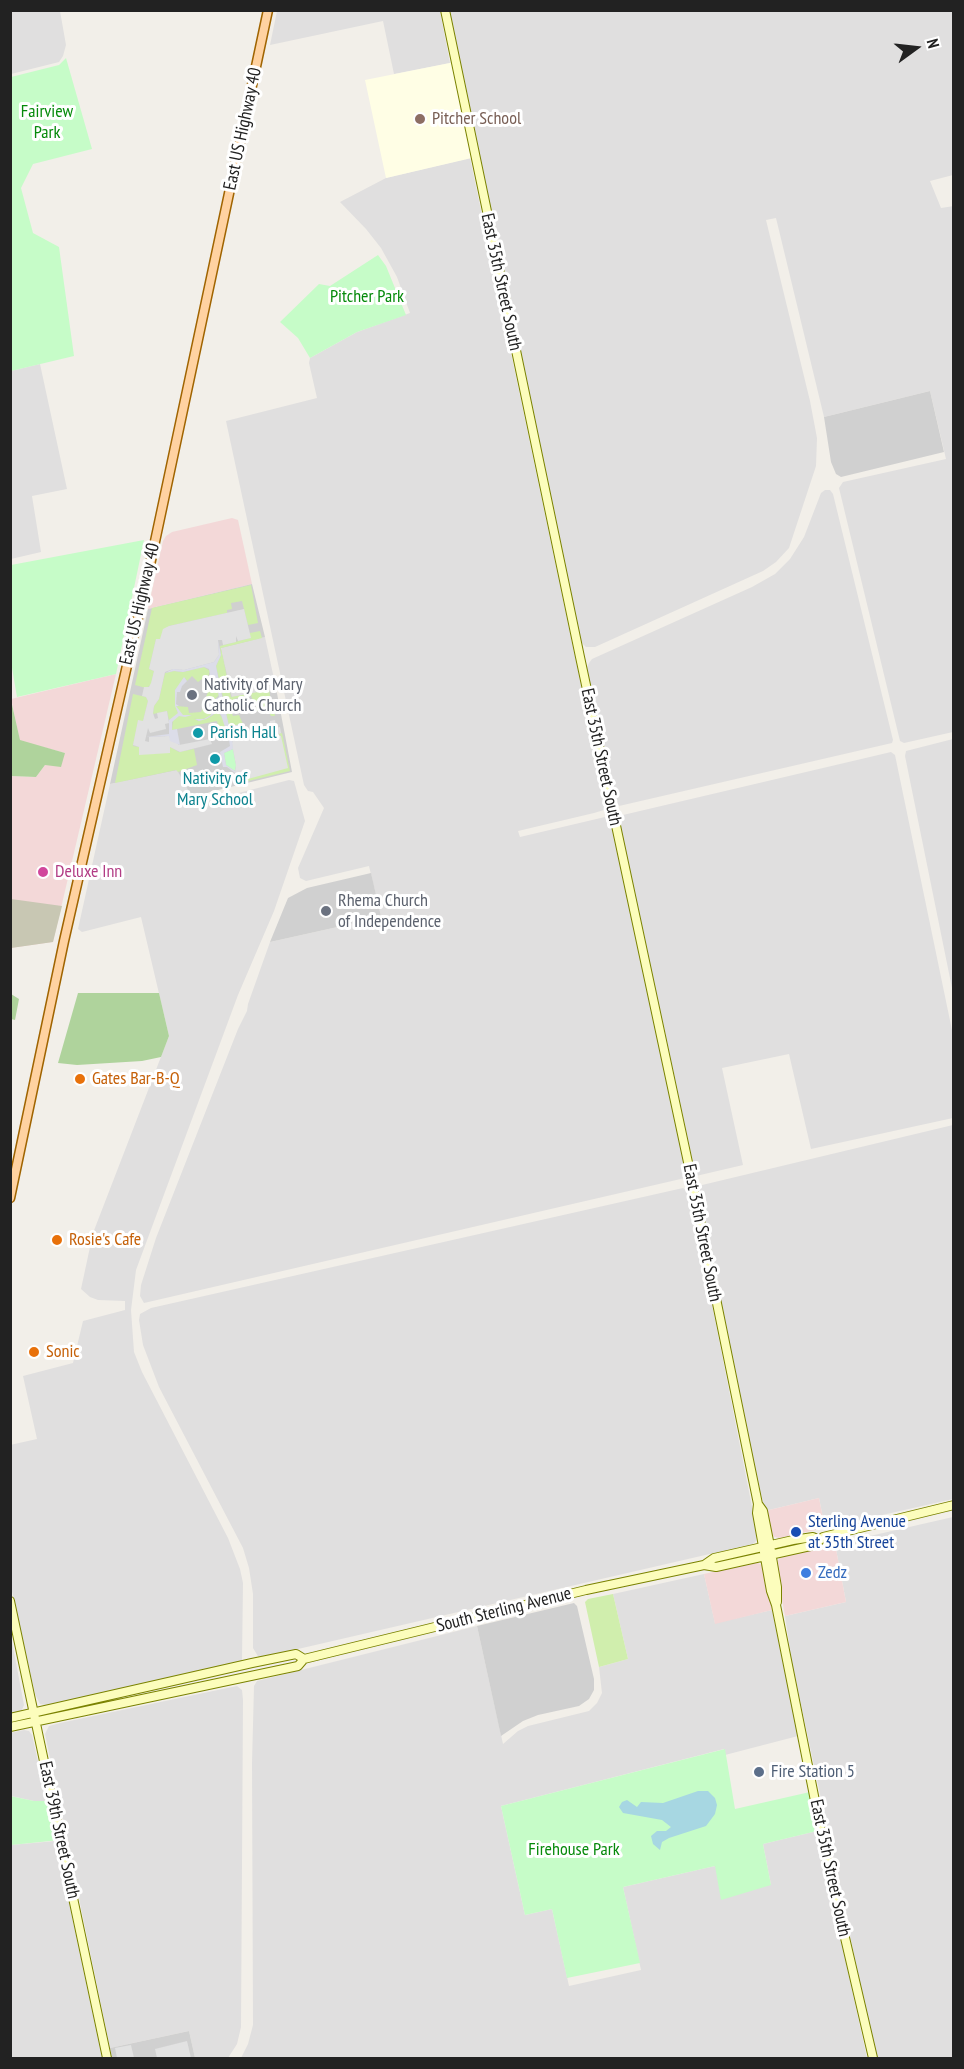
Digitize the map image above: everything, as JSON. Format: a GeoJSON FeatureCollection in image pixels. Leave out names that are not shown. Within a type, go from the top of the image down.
{"type":"FeatureCollection","features":[{"type":"Feature","properties":{"kind":"main road","name":"East US Highway 40"},"geometry":{"type":"LineString","coordinates":[[10,1198],[64,941],[150,565],[268,10]]}},
{"type":"Feature","properties":{"kind":"main road","name":"East 35th Street South"},"geometry":{"type":"LineString","coordinates":[[444,10],[579,657],[692,1180],[758,1504],[757,1512],[769,1556],[771,1591],[776,1605],[826,1856],[873,2058]]}},
{"type":"Feature","properties":{"kind":"main road","name":"South Sterling Avenue"},"geometry":{"type":"LineString","coordinates":[[10,1727],[298,1666],[304,1659],[578,1592],[704,1565],[716,1567],[769,1556],[815,1545],[819,1540],[954,1505]]}},
{"type":"Feature","properties":{"kind":"main road","name":"South Sterling Avenue"},"geometry":{"type":"LineString","coordinates":[[704,1565],[714,1558],[767,1546],[813,1537],[819,1540]]}},
{"type":"Feature","properties":{"kind":"main road","name":"East 39th Street South"},"geometry":{"type":"LineString","coordinates":[[10,1601],[107,2058]]}},
{"type":"Feature","properties":{"kind":"main road","name":"South Sterling Avenue"},"geometry":{"type":"LineString","coordinates":[[10,1718],[296,1654],[304,1659]]}},
{"type":"Feature","properties":{"kind":"shaded area"},"geometry":{"type":"Polygon","coordinates":[[[10,11],[60,11],[66,45],[59,62],[11,74],[10,11]]]}},
{"type":"Feature","properties":{"kind":"shaded area"},"geometry":{"type":"Polygon","coordinates":[[[277,11],[440,11],[450,63],[394,74],[383,21],[270,45],[277,11]]]}},
{"type":"Feature","properties":{"kind":"shaded area"},"geometry":{"type":"Polygon","coordinates":[[[448,11],[953,11],[953,175],[930,181],[941,208],[954,206],[953,732],[904,743],[900,741],[839,488],[843,482],[946,459],[930,391],[824,417],[776,218],[766,220],[817,438],[816,466],[789,548],[776,562],[763,571],[595,647],[586,647],[581,642],[448,11]]]}},
{"type":"Feature","properties":{"kind":"shaded area","name":"Pitcher School"},"geometry":{"type":"Polygon","coordinates":[[[455,62],[476,157],[386,178],[365,80],[455,62]]]}},
{"type":"Feature","properties":{"kind":"shaded area"},"geometry":{"type":"Polygon","coordinates":[[[470,158],[606,804],[604,810],[518,831],[520,837],[605,817],[611,821],[686,1168],[685,1178],[144,1303],[140,1296],[141,1285],[156,1238],[247,1011],[270,942],[360,922],[362,930],[383,925],[369,866],[306,881],[300,878],[298,868],[324,808],[313,792],[308,791],[304,785],[226,421],[317,398],[309,363],[310,358],[357,332],[410,313],[397,277],[381,248],[340,202],[386,178],[470,158]]]}},
{"type":"Feature","properties":{"kind":"shaded area"},"geometry":{"type":"Polygon","coordinates":[[[40,364],[67,489],[32,496],[41,552],[11,559],[11,371],[40,364]]]}},
{"type":"Feature","properties":{"kind":"shaded area"},"geometry":{"type":"Polygon","coordinates":[[[930,391],[944,452],[841,477],[836,474],[831,462],[824,417],[930,391]]]}},
{"type":"Feature","properties":{"kind":"shaded area"},"geometry":{"type":"Polygon","coordinates":[[[830,490],[833,494],[892,743],[619,806],[613,795],[586,670],[589,663],[592,659],[752,587],[775,574],[790,559],[804,537],[821,493],[830,490]]]}},
{"type":"Feature","properties":{"kind":"shaded area"},"geometry":{"type":"Polygon","coordinates":[[[232,518],[238,520],[252,584],[148,609],[166,536],[172,532],[232,518]]]}},
{"type":"Feature","properties":{"kind":"shaded area"},"geometry":{"type":"Polygon","coordinates":[[[252,584],[265,637],[221,648],[232,698],[276,688],[292,772],[210,792],[193,799],[177,770],[110,784],[148,609],[252,584]]]}},
{"type":"Feature","properties":{"kind":"shaded area"},"geometry":{"type":"Polygon","coordinates":[[[244,609],[251,638],[238,641],[236,636],[236,642],[223,645],[222,640],[218,640],[219,655],[214,662],[184,670],[173,669],[165,672],[159,699],[154,706],[153,713],[155,719],[158,718],[157,713],[167,711],[169,723],[165,724],[166,729],[150,733],[148,728],[145,741],[149,742],[149,737],[169,736],[179,745],[210,739],[212,744],[180,752],[170,747],[170,753],[139,755],[139,747],[133,745],[138,720],[143,721],[148,701],[142,696],[144,687],[149,687],[151,683],[154,671],[149,669],[156,639],[160,639],[163,629],[244,609]]]}},
{"type":"Feature","properties":{"kind":"shaded area"},"geometry":{"type":"Polygon","coordinates":[[[265,637],[276,688],[231,698],[221,647],[265,637]]]}},
{"type":"Feature","properties":{"kind":"shaded area"},"geometry":{"type":"Polygon","coordinates":[[[218,640],[221,655],[216,666],[225,711],[230,710],[230,703],[236,699],[231,705],[231,711],[226,713],[229,726],[243,724],[234,729],[235,732],[241,731],[242,733],[232,738],[233,749],[224,753],[226,765],[235,773],[223,767],[220,752],[230,746],[228,734],[220,735],[226,730],[221,715],[217,712],[206,719],[199,721],[195,719],[204,719],[211,715],[212,710],[204,706],[208,697],[214,700],[219,697],[215,679],[209,691],[204,689],[210,674],[209,669],[204,667],[165,673],[173,669],[184,670],[214,662],[219,655],[218,640]]]}},
{"type":"Feature","properties":{"kind":"shaded area"},"geometry":{"type":"Polygon","coordinates":[[[116,674],[53,942],[11,948],[11,776],[36,777],[45,765],[65,753],[20,741],[11,699],[116,674]]]}},
{"type":"Feature","properties":{"kind":"shaded area"},"geometry":{"type":"Polygon","coordinates":[[[184,677],[187,681],[180,692],[177,692],[176,704],[179,706],[176,706],[183,715],[192,715],[179,716],[172,722],[172,730],[177,729],[180,745],[170,741],[169,736],[146,737],[169,734],[169,720],[178,713],[175,706],[175,690],[184,677]]]}},
{"type":"Feature","properties":{"kind":"shaded area"},"geometry":{"type":"Polygon","coordinates":[[[275,720],[276,728],[280,727],[281,733],[277,735],[281,736],[288,768],[237,782],[233,737],[269,727],[270,721],[275,720]]]}},
{"type":"Feature","properties":{"kind":"shaded area"},"geometry":{"type":"Polygon","coordinates":[[[954,739],[953,993],[905,756],[906,751],[954,739]]]}},
{"type":"Feature","properties":{"kind":"shaded area"},"geometry":{"type":"Polygon","coordinates":[[[891,752],[895,755],[953,1035],[953,1118],[811,1149],[789,1054],[722,1068],[743,1165],[696,1176],[619,819],[623,815],[891,752]]]}},
{"type":"Feature","properties":{"kind":"shaded area"},"geometry":{"type":"Polygon","coordinates":[[[177,769],[196,804],[289,780],[294,781],[305,821],[274,911],[238,995],[136,1270],[131,1310],[134,1352],[142,1372],[228,1538],[240,1569],[243,1583],[242,1660],[239,1664],[45,1705],[40,1704],[35,1694],[11,1587],[10,1445],[37,1439],[23,1376],[73,1363],[83,1321],[125,1310],[125,1301],[98,1300],[90,1297],[81,1289],[93,1233],[169,1036],[141,917],[82,932],[78,929],[110,784],[177,769]]]}},
{"type":"Feature","properties":{"kind":"shaded area"},"geometry":{"type":"Polygon","coordinates":[[[371,873],[383,925],[362,930],[360,922],[270,942],[288,898],[307,888],[371,873]]]}},
{"type":"Feature","properties":{"kind":"shaded area"},"geometry":{"type":"Polygon","coordinates":[[[11,899],[62,906],[53,942],[11,948],[11,899]]]}},
{"type":"Feature","properties":{"kind":"shaded area"},"geometry":{"type":"Polygon","coordinates":[[[953,1125],[953,1499],[825,1528],[819,1498],[765,1511],[743,1416],[698,1186],[953,1125]]]}},
{"type":"Feature","properties":{"kind":"shaded area"},"geometry":{"type":"Polygon","coordinates":[[[683,1188],[690,1193],[756,1527],[756,1541],[753,1544],[259,1658],[253,1648],[253,1594],[243,1548],[159,1387],[143,1345],[140,1314],[151,1308],[683,1188]]]}},
{"type":"Feature","properties":{"kind":"shaded area"},"geometry":{"type":"Polygon","coordinates":[[[819,1498],[825,1528],[779,1538],[772,1536],[765,1511],[819,1498]]]}},
{"type":"Feature","properties":{"kind":"shaded area"},"geometry":{"type":"Polygon","coordinates":[[[953,1517],[953,2058],[876,2058],[792,1662],[785,1616],[846,1602],[835,1544],[953,1517]]]}},
{"type":"Feature","properties":{"kind":"shaded area"},"geometry":{"type":"Polygon","coordinates":[[[835,1544],[846,1602],[785,1616],[777,1561],[781,1557],[835,1544]]]}},
{"type":"Feature","properties":{"kind":"shaded area"},"geometry":{"type":"Polygon","coordinates":[[[756,1562],[764,1569],[772,1610],[715,1624],[704,1574],[756,1562]]]}},
{"type":"Feature","properties":{"kind":"shaded area"},"geometry":{"type":"Polygon","coordinates":[[[704,1574],[715,1623],[772,1610],[798,1736],[725,1755],[724,1749],[501,1806],[525,1915],[552,1909],[569,1986],[641,1970],[623,1887],[715,1866],[771,1885],[763,1844],[817,1831],[867,2058],[241,2058],[253,2025],[252,1763],[254,1686],[257,1681],[477,1626],[503,1744],[528,1726],[589,1711],[597,1703],[602,1693],[599,1667],[628,1659],[613,1594],[704,1574]]]}},
{"type":"Feature","properties":{"kind":"shaded area"},"geometry":{"type":"Polygon","coordinates":[[[574,1603],[577,1606],[594,1679],[594,1690],[589,1699],[579,1706],[538,1715],[523,1721],[501,1736],[477,1626],[574,1603]]]}},
{"type":"Feature","properties":{"kind":"shaded area"},"geometry":{"type":"Polygon","coordinates":[[[10,1631],[24,1705],[21,1712],[10,1714],[10,1631]]]}},
{"type":"Feature","properties":{"kind":"shaded area"},"geometry":{"type":"Polygon","coordinates":[[[237,1686],[242,1690],[243,1700],[241,2027],[237,2044],[228,2058],[195,2058],[189,2031],[110,2048],[45,1734],[49,1726],[60,1723],[237,1686]]]}},
{"type":"Feature","properties":{"kind":"shaded area"},"geometry":{"type":"Polygon","coordinates":[[[29,1731],[32,1735],[47,1801],[11,1796],[10,1733],[29,1731]]]}},
{"type":"Feature","properties":{"kind":"shaded area"},"geometry":{"type":"Polygon","coordinates":[[[56,1841],[102,2058],[11,2058],[10,1845],[56,1841]]]}},
{"type":"Feature","properties":{"kind":"shaded area"},"geometry":{"type":"Polygon","coordinates":[[[189,2031],[195,2058],[112,2058],[110,2048],[189,2031]]]}},
{"type":"Feature","properties":{"kind":"shaded area"},"geometry":{"type":"Polygon","coordinates":[[[187,2041],[191,2058],[157,2058],[155,2049],[187,2041]]]}},
{"type":"Feature","properties":{"kind":"shaded area"},"geometry":{"type":"Polygon","coordinates":[[[131,2045],[134,2058],[117,2058],[115,2048],[131,2045]]]}},
{"type":"Feature","properties":{"kind":"green space","name":"Fairview Park"},"geometry":{"type":"Polygon","coordinates":[[[66,58],[92,149],[33,164],[21,188],[33,233],[59,247],[74,356],[11,371],[11,77],[59,65],[66,58]]]}},
{"type":"Feature","properties":{"kind":"green space","name":"Pitcher Park"},"geometry":{"type":"Polygon","coordinates":[[[378,255],[386,266],[406,315],[357,332],[310,358],[298,338],[280,322],[319,284],[330,286],[378,255]]]}},
{"type":"Feature","properties":{"kind":"green space"},"geometry":{"type":"Polygon","coordinates":[[[144,540],[116,674],[17,697],[11,662],[11,565],[144,540]]]}},
{"type":"Feature","properties":{"kind":"green space"},"geometry":{"type":"Polygon","coordinates":[[[251,585],[258,623],[248,625],[242,601],[231,603],[232,609],[227,610],[227,613],[169,626],[160,640],[156,639],[149,669],[154,671],[151,685],[146,688],[135,685],[152,608],[251,585]]]}},
{"type":"Feature","properties":{"kind":"green space"},"geometry":{"type":"Polygon","coordinates":[[[260,631],[262,638],[221,648],[231,697],[269,690],[271,701],[265,701],[272,702],[275,716],[271,716],[267,709],[257,711],[256,706],[261,705],[261,702],[254,705],[251,695],[234,699],[230,704],[230,710],[226,711],[216,666],[221,655],[220,646],[250,638],[250,633],[260,631]]]}},
{"type":"Feature","properties":{"kind":"green space"},"geometry":{"type":"Polygon","coordinates":[[[204,667],[210,671],[206,683],[202,679],[198,682],[192,676],[187,681],[185,678],[175,690],[178,713],[176,717],[169,720],[167,711],[153,714],[165,673],[204,667]]]}},
{"type":"Feature","properties":{"kind":"green space"},"geometry":{"type":"Polygon","coordinates":[[[213,678],[219,695],[214,700],[206,697],[213,678]]]}},
{"type":"Feature","properties":{"kind":"green space"},"geometry":{"type":"Polygon","coordinates":[[[133,694],[146,697],[148,701],[143,721],[138,721],[133,746],[170,752],[170,747],[179,752],[194,749],[197,765],[178,772],[176,770],[115,783],[133,694]]]}},
{"type":"Feature","properties":{"kind":"green space"},"geometry":{"type":"Polygon","coordinates":[[[11,700],[20,740],[65,753],[61,767],[45,765],[36,777],[11,776],[11,700]]]}},
{"type":"Feature","properties":{"kind":"green space"},"geometry":{"type":"Polygon","coordinates":[[[176,706],[188,707],[189,713],[201,712],[204,706],[212,710],[211,715],[206,718],[198,720],[194,718],[198,721],[208,718],[218,712],[224,720],[226,731],[220,733],[217,721],[172,730],[173,720],[179,716],[192,716],[182,715],[176,706]]]}},
{"type":"Feature","properties":{"kind":"green space"},"geometry":{"type":"Polygon","coordinates":[[[231,711],[233,716],[239,715],[243,724],[229,726],[226,713],[231,711]]]}},
{"type":"Feature","properties":{"kind":"green space"},"geometry":{"type":"Polygon","coordinates":[[[282,733],[290,771],[244,782],[281,736],[278,734],[282,733]]]}},
{"type":"Feature","properties":{"kind":"green space"},"geometry":{"type":"Polygon","coordinates":[[[233,749],[235,771],[226,765],[224,753],[233,749]]]}},
{"type":"Feature","properties":{"kind":"green space"},"geometry":{"type":"Polygon","coordinates":[[[78,993],[159,993],[169,1036],[161,1057],[142,1061],[77,1065],[58,1063],[78,993]]]}},
{"type":"Feature","properties":{"kind":"green space"},"geometry":{"type":"Polygon","coordinates":[[[11,994],[19,999],[15,1020],[11,1019],[11,994]]]}},
{"type":"Feature","properties":{"kind":"green space"},"geometry":{"type":"Polygon","coordinates":[[[613,1594],[628,1659],[599,1667],[585,1602],[588,1599],[613,1594]]]}},
{"type":"Feature","properties":{"kind":"green space","name":"Firehouse Park"},"geometry":{"type":"Polygon","coordinates":[[[725,1749],[735,1809],[810,1792],[817,1831],[763,1844],[771,1885],[721,1900],[715,1866],[623,1887],[640,1963],[567,1978],[552,1909],[525,1915],[501,1806],[725,1749]]]}},
{"type":"Feature","properties":{"kind":"green space"},"geometry":{"type":"Polygon","coordinates":[[[10,1796],[34,1801],[52,1801],[60,1840],[11,1845],[10,1796]]]}},
{"type":"Feature","properties":{"kind":"water"},"geometry":{"type":"Polygon","coordinates":[[[698,1791],[708,1791],[715,1798],[717,1805],[715,1814],[706,1826],[662,1842],[660,1850],[653,1844],[651,1836],[657,1831],[666,1831],[671,1827],[662,1820],[623,1813],[619,1807],[627,1800],[637,1807],[641,1802],[663,1803],[698,1791]]]}},
{"type":"Feature","properties":{"kind":"place","name":"Pitcher School"},"geometry":{"type":"Point","coordinates":[420,119]}},
{"type":"Feature","properties":{"kind":"place","name":"Nativity of Mary Catholic Church"},"geometry":{"type":"Point","coordinates":[192,695]}},
{"type":"Feature","properties":{"kind":"place","name":"Parish Hall"},"geometry":{"type":"Point","coordinates":[198,733]}},
{"type":"Feature","properties":{"kind":"place","name":"Nativity of Mary School"},"geometry":{"type":"Point","coordinates":[215,759]}},
{"type":"Feature","properties":{"kind":"place","name":"Deluxe Inn"},"geometry":{"type":"Point","coordinates":[43,872]}},
{"type":"Feature","properties":{"kind":"place","name":"Rhema Church of Independence"},"geometry":{"type":"Point","coordinates":[326,911]}},
{"type":"Feature","properties":{"kind":"place","name":"Gates Bar-B-Q"},"geometry":{"type":"Point","coordinates":[80,1079]}},
{"type":"Feature","properties":{"kind":"place","name":"Rosie's Cafe"},"geometry":{"type":"Point","coordinates":[57,1240]}},
{"type":"Feature","properties":{"kind":"place","name":"Sonic"},"geometry":{"type":"Point","coordinates":[34,1352]}},
{"type":"Feature","properties":{"kind":"place","name":"Sterling Avenue at 35th Street"},"geometry":{"type":"Point","coordinates":[796,1532]}},
{"type":"Feature","properties":{"kind":"place","name":"Zedz"},"geometry":{"type":"Point","coordinates":[806,1573]}},
{"type":"Feature","properties":{"kind":"place","name":"Fire Station 5"},"geometry":{"type":"Point","coordinates":[759,1772]}}]}
